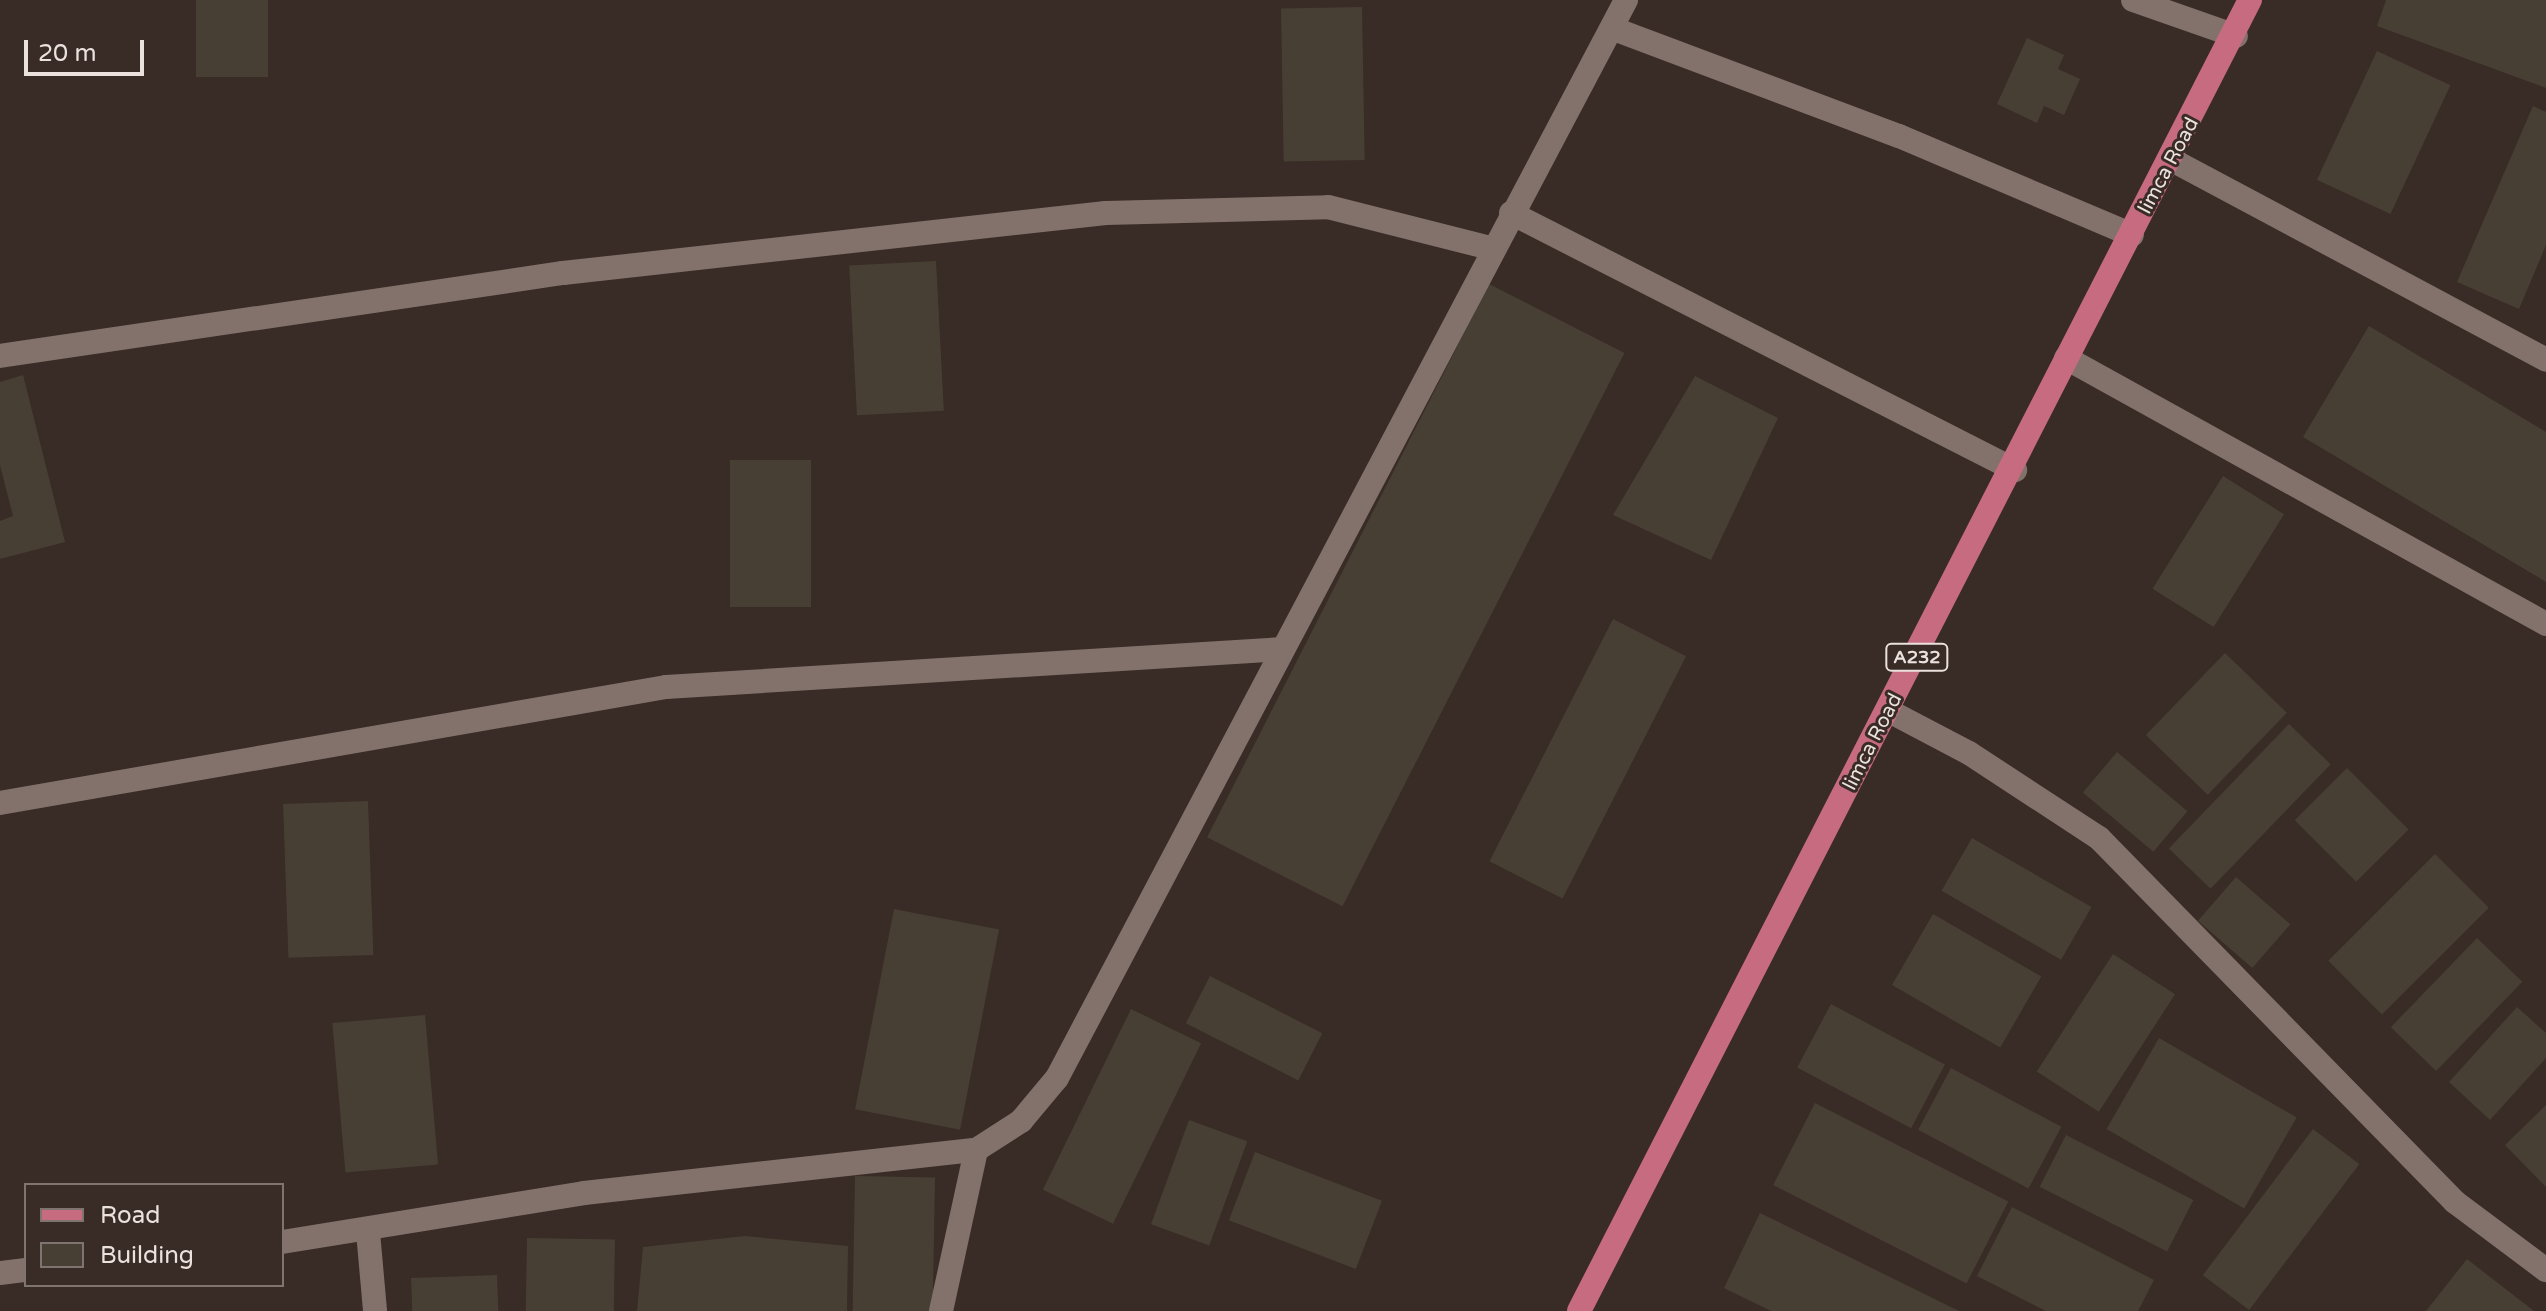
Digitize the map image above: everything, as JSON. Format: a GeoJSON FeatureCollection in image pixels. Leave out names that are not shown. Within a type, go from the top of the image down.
{"type":"FeatureCollection","features":[{"type":"Feature","properties":{"kind":"main road","name":"limca Road"},"geometry":{"type":"LineString","coordinates":[[1579,1311],[2015,470],[2066,358],[2236,36],[2250,0]]}},
{"type":"Feature","properties":{"kind":"street"},"geometry":{"type":"LineString","coordinates":[[284,1242],[368,1232],[584,1193],[976,1150],[1021,1121],[1057,1078],[1511,213],[1614,29],[1626,0]]}},
{"type":"Feature","properties":{"kind":"street"},"geometry":{"type":"LineString","coordinates":[[2133,0],[2236,36]]}},
{"type":"Feature","properties":{"kind":"street"},"geometry":{"type":"LineString","coordinates":[[1614,29],[1899,136],[2132,235]]}},
{"type":"Feature","properties":{"kind":"street"},"geometry":{"type":"LineString","coordinates":[[2172,160],[2546,360]]}},
{"type":"Feature","properties":{"kind":"street"},"geometry":{"type":"LineString","coordinates":[[0,356],[563,273],[1106,213],[1328,207],[1494,249]]}},
{"type":"Feature","properties":{"kind":"street"},"geometry":{"type":"LineString","coordinates":[[1511,213],[2015,470]]}},
{"type":"Feature","properties":{"kind":"street"},"geometry":{"type":"LineString","coordinates":[[2066,358],[2546,624]]}},
{"type":"Feature","properties":{"kind":"street"},"geometry":{"type":"LineString","coordinates":[[0,803],[666,687],[1283,649]]}},
{"type":"Feature","properties":{"kind":"street"},"geometry":{"type":"LineString","coordinates":[[1889,711],[1969,753],[2099,838],[2455,1202],[2546,1270]]}},
{"type":"Feature","properties":{"kind":"street"},"geometry":{"type":"LineString","coordinates":[[941,1311],[976,1150]]}},
{"type":"Feature","properties":{"kind":"street"},"geometry":{"type":"LineString","coordinates":[[368,1232],[375,1311]]}},
{"type":"Feature","properties":{"kind":"street"},"geometry":{"type":"LineString","coordinates":[[0,1273],[24,1270]]}},
{"type":"Feature","properties":{"kind":"building"},"geometry":{"type":"Polygon","coordinates":[[[196,0],[268,0],[268,77],[196,77],[196,0]]]}},
{"type":"Feature","properties":{"kind":"building"},"geometry":{"type":"Polygon","coordinates":[[[2386,0],[2546,0],[2546,88],[2377,26],[2386,0]]]}},
{"type":"Feature","properties":{"kind":"building"},"geometry":{"type":"Polygon","coordinates":[[[1362,7],[1365,160],[1284,161],[1281,8],[1362,7]]]}},
{"type":"Feature","properties":{"kind":"building"},"geometry":{"type":"Polygon","coordinates":[[[2027,38],[2064,55],[2058,69],[2080,79],[2064,115],[2044,106],[2037,123],[1997,104],[2027,38]]]}},
{"type":"Feature","properties":{"kind":"building"},"geometry":{"type":"Polygon","coordinates":[[[2377,51],[2450,85],[2390,214],[2317,180],[2377,51]]]}},
{"type":"Feature","properties":{"kind":"building"},"geometry":{"type":"Polygon","coordinates":[[[2533,106],[2546,112],[2546,245],[2519,309],[2457,282],[2533,106]]]}},
{"type":"Feature","properties":{"kind":"building"},"geometry":{"type":"Polygon","coordinates":[[[936,261],[944,411],[857,415],[849,266],[936,261]]]}},
{"type":"Feature","properties":{"kind":"building"},"geometry":{"type":"Polygon","coordinates":[[[1489,284],[1624,353],[1343,906],[1207,837],[1489,284]]]}},
{"type":"Feature","properties":{"kind":"building"},"geometry":{"type":"Polygon","coordinates":[[[2369,326],[2546,432],[2546,582],[2303,437],[2369,326]]]}},
{"type":"Feature","properties":{"kind":"building"},"geometry":{"type":"Polygon","coordinates":[[[23,375],[65,542],[0,559],[0,521],[13,516],[0,465],[0,382],[23,375]]]}},
{"type":"Feature","properties":{"kind":"building"},"geometry":{"type":"Polygon","coordinates":[[[1695,376],[1778,418],[1711,560],[1613,515],[1695,376]]]}},
{"type":"Feature","properties":{"kind":"building"},"geometry":{"type":"Polygon","coordinates":[[[730,460],[811,460],[811,607],[730,607],[730,460]]]}},
{"type":"Feature","properties":{"kind":"building"},"geometry":{"type":"Polygon","coordinates":[[[2223,476],[2284,514],[2214,627],[2153,589],[2223,476]]]}},
{"type":"Feature","properties":{"kind":"building"},"geometry":{"type":"Polygon","coordinates":[[[1613,619],[1686,656],[1563,899],[1490,861],[1613,619]]]}},
{"type":"Feature","properties":{"kind":"building"},"geometry":{"type":"Polygon","coordinates":[[[2225,653],[2287,713],[2208,795],[2146,735],[2225,653]]]}},
{"type":"Feature","properties":{"kind":"building"},"geometry":{"type":"Polygon","coordinates":[[[2289,724],[2331,764],[2211,889],[2169,848],[2289,724]]]}},
{"type":"Feature","properties":{"kind":"building"},"geometry":{"type":"Polygon","coordinates":[[[2117,752],[2187,811],[2153,852],[2083,793],[2117,752]]]}},
{"type":"Feature","properties":{"kind":"building"},"geometry":{"type":"Polygon","coordinates":[[[2347,768],[2409,830],[2356,882],[2295,820],[2347,768]]]}},
{"type":"Feature","properties":{"kind":"building"},"geometry":{"type":"Polygon","coordinates":[[[368,801],[373,955],[288,958],[283,804],[368,801]]]}},
{"type":"Feature","properties":{"kind":"building"},"geometry":{"type":"Polygon","coordinates":[[[1972,838],[2092,907],[2061,960],[1942,891],[1972,838]]]}},
{"type":"Feature","properties":{"kind":"building"},"geometry":{"type":"Polygon","coordinates":[[[2435,854],[2489,908],[2382,1015],[2328,961],[2435,854]]]}},
{"type":"Feature","properties":{"kind":"building"},"geometry":{"type":"Polygon","coordinates":[[[2236,877],[2290,924],[2252,968],[2198,921],[2236,877]]]}},
{"type":"Feature","properties":{"kind":"building"},"geometry":{"type":"Polygon","coordinates":[[[894,909],[999,929],[960,1130],[855,1109],[894,909]]]}},
{"type":"Feature","properties":{"kind":"building"},"geometry":{"type":"Polygon","coordinates":[[[1933,914],[2041,976],[2000,1048],[1892,985],[1933,914]]]}},
{"type":"Feature","properties":{"kind":"building"},"geometry":{"type":"Polygon","coordinates":[[[2477,938],[2522,982],[2436,1071],[2391,1027],[2477,938]]]}},
{"type":"Feature","properties":{"kind":"building"},"geometry":{"type":"Polygon","coordinates":[[[2113,954],[2175,994],[2099,1112],[2037,1071],[2113,954]]]}},
{"type":"Feature","properties":{"kind":"building"},"geometry":{"type":"Polygon","coordinates":[[[1210,976],[1322,1033],[1298,1080],[1186,1023],[1210,976]]]}},
{"type":"Feature","properties":{"kind":"building"},"geometry":{"type":"Polygon","coordinates":[[[1831,1004],[1945,1065],[1911,1128],[1797,1068],[1831,1004]]]}},
{"type":"Feature","properties":{"kind":"building"},"geometry":{"type":"Polygon","coordinates":[[[2517,1007],[2546,1033],[2546,1058],[2490,1120],[2449,1082],[2517,1007]]]}},
{"type":"Feature","properties":{"kind":"building"},"geometry":{"type":"Polygon","coordinates":[[[1131,1009],[1201,1043],[1113,1224],[1043,1190],[1131,1009]]]}},
{"type":"Feature","properties":{"kind":"building"},"geometry":{"type":"Polygon","coordinates":[[[425,1015],[438,1164],[345,1173],[332,1023],[425,1015]]]}},
{"type":"Feature","properties":{"kind":"building"},"geometry":{"type":"Polygon","coordinates":[[[2159,1038],[2297,1118],[2244,1208],[2106,1129],[2159,1038]]]}},
{"type":"Feature","properties":{"kind":"building"},"geometry":{"type":"Polygon","coordinates":[[[1951,1068],[2061,1127],[2029,1188],[1918,1130],[1951,1068]]]}},
{"type":"Feature","properties":{"kind":"building"},"geometry":{"type":"Polygon","coordinates":[[[1815,1103],[2008,1202],[1967,1283],[1773,1185],[1815,1103]]]}},
{"type":"Feature","properties":{"kind":"building"},"geometry":{"type":"Polygon","coordinates":[[[2546,1105],[2546,1187],[2505,1145],[2546,1105]]]}},
{"type":"Feature","properties":{"kind":"building"},"geometry":{"type":"Polygon","coordinates":[[[1189,1120],[1247,1141],[1209,1246],[1151,1224],[1189,1120]]]}},
{"type":"Feature","properties":{"kind":"building"},"geometry":{"type":"Polygon","coordinates":[[[2313,1129],[2359,1164],[2249,1310],[2203,1275],[2313,1129]]]}},
{"type":"Feature","properties":{"kind":"building"},"geometry":{"type":"Polygon","coordinates":[[[2066,1135],[2193,1200],[2167,1252],[2040,1187],[2066,1135]]]}},
{"type":"Feature","properties":{"kind":"building"},"geometry":{"type":"Polygon","coordinates":[[[1255,1152],[1382,1201],[1356,1269],[1229,1220],[1255,1152]]]}},
{"type":"Feature","properties":{"kind":"building"},"geometry":{"type":"Polygon","coordinates":[[[855,1176],[935,1177],[933,1311],[853,1311],[855,1176]]]}},
{"type":"Feature","properties":{"kind":"building"},"geometry":{"type":"Polygon","coordinates":[[[2012,1207],[2154,1280],[2138,1311],[2046,1311],[1977,1276],[2012,1207]]]}},
{"type":"Feature","properties":{"kind":"building"},"geometry":{"type":"Polygon","coordinates":[[[1760,1213],[1959,1311],[1771,1311],[1724,1288],[1760,1213]]]}},
{"type":"Feature","properties":{"kind":"building"},"geometry":{"type":"Polygon","coordinates":[[[745,1236],[848,1246],[847,1311],[637,1311],[643,1247],[745,1236]]]}},
{"type":"Feature","properties":{"kind":"building"},"geometry":{"type":"Polygon","coordinates":[[[527,1238],[615,1240],[614,1311],[526,1311],[527,1238]]]}},
{"type":"Feature","properties":{"kind":"building"},"geometry":{"type":"Polygon","coordinates":[[[2467,1259],[2534,1311],[2426,1311],[2467,1259]]]}},
{"type":"Feature","properties":{"kind":"building"},"geometry":{"type":"Polygon","coordinates":[[[497,1275],[498,1311],[412,1311],[411,1278],[497,1275]]]}}]}
